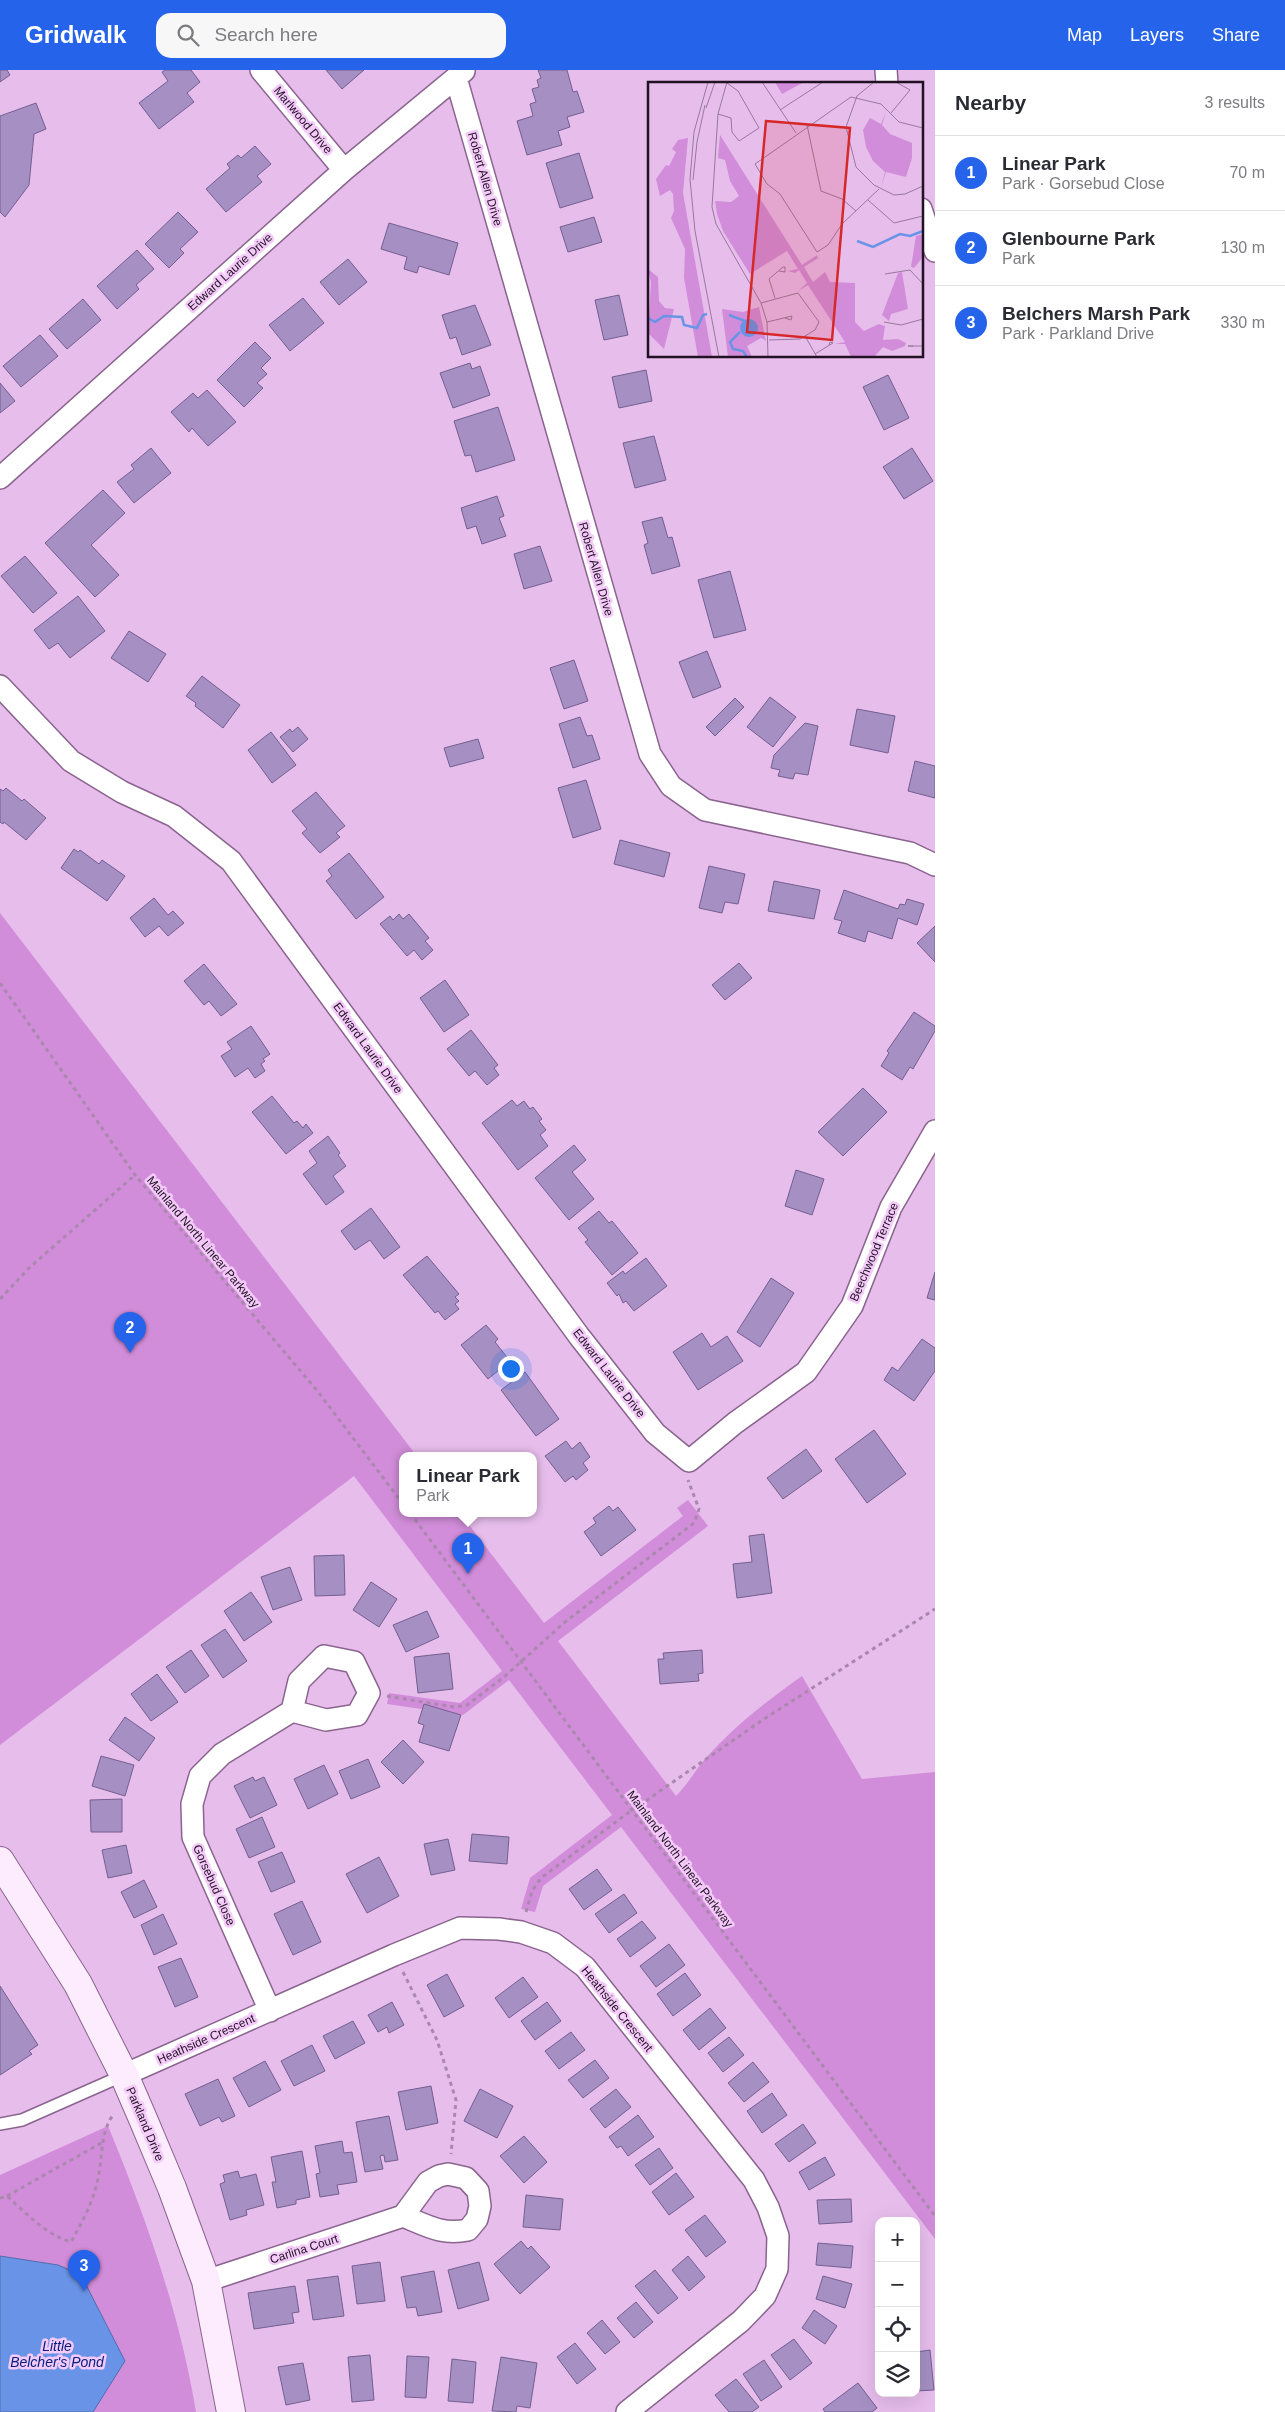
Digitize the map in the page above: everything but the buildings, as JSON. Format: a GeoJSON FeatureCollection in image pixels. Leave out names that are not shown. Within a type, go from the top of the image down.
{"type":"FeatureCollection","features":[{"type":"Feature","properties":{"kind":"street","name":"Marlwood Drive"},"geometry":{"type":"LineString","coordinates":[[261,70],[344,170]]}},
{"type":"Feature","properties":{"kind":"street","name":"Edward Laurie Drive"},"geometry":{"type":"LineString","coordinates":[[0,478],[344,170],[460,74]]}},
{"type":"Feature","properties":{"kind":"street","name":"Robert Allen Drive"},"geometry":{"type":"LineString","coordinates":[[460,74],[650,754],[671,786],[705,810],[910,853],[935,865]]}},
{"type":"Feature","properties":{"kind":"street"},"geometry":{"type":"LineString","coordinates":[[922,212],[935,251]]}},
{"type":"Feature","properties":{"kind":"street","name":"Edward Laurie Drive"},"geometry":{"type":"LineString","coordinates":[[0,686],[71,761],[122,792],[174,816],[231,862],[579,1336],[655,1433],[689,1461]]}},
{"type":"Feature","properties":{"kind":"street","name":"Beechwood Terrace"},"geometry":{"type":"LineString","coordinates":[[689,1461],[735,1423],[806,1372],[852,1306],[891,1208],[935,1131]]}},
{"type":"Feature","properties":{"kind":"street"},"geometry":{"type":"LineString","coordinates":[[324,1656],[354,1662],[369,1692],[357,1715],[326,1720],[292,1712],[299,1681],[324,1656]]}},
{"type":"Feature","properties":{"kind":"street","name":"Gorsebud Close"},"geometry":{"type":"LineString","coordinates":[[270,2011],[193,1837],[192,1804],[200,1776],[222,1754],[292,1712]]}},
{"type":"Feature","properties":{"kind":"street","name":"Parkland Drive"},"geometry":{"type":"LineString","coordinates":[[0,1861],[78,1984],[124,2075],[172,2188],[206,2281],[231,2412]]}},
{"type":"Feature","properties":{"kind":"street","name":"Heathside Crescent"},"geometry":{"type":"LineString","coordinates":[[124,2075],[394,1955],[460,1928],[499,1929],[521,1932],[553,1943],[585,1967],[754,2180],[768,2207],[778,2236],[778,2269],[765,2296],[742,2321],[637,2409]]}},
{"type":"Feature","properties":{"kind":"street"},"geometry":{"type":"LineString","coordinates":[[448,2174],[466,2178],[478,2191],[480,2206],[477,2219],[468,2230],[451,2233],[436,2230],[403,2216],[428,2182],[439,2176],[448,2174]]}},
{"type":"Feature","properties":{"kind":"street","name":"Carlina Court"},"geometry":{"type":"LineString","coordinates":[[206,2281],[403,2216]]}},
{"type":"Feature","properties":{"kind":"lane"},"geometry":{"type":"LineString","coordinates":[[0,2124],[22,2120],[124,2075]]}},
{"type":"Feature","properties":{"kind":"path","name":"Mainland North Linear Parkway"},"geometry":{"type":"LineString","coordinates":[[0,983],[135,1175],[319,1393],[399,1499]]}},
{"type":"Feature","properties":{"kind":"path"},"geometry":{"type":"LineString","coordinates":[[0,1299],[29,1268],[135,1175]]}},
{"type":"Feature","properties":{"kind":"path"},"geometry":{"type":"LineString","coordinates":[[369,1692],[461,1708],[504,1677],[559,1627],[694,1523],[699,1509],[686,1477],[689,1461]]}},
{"type":"Feature","properties":{"kind":"path","name":"Mainland North Linear Parkway"},"geometry":{"type":"LineString","coordinates":[[413,1517],[935,2216]]}},
{"type":"Feature","properties":{"kind":"path"},"geometry":{"type":"LineString","coordinates":[[521,1932],[536,1884],[621,1818],[634,1811],[762,1721],[935,1610]]}},
{"type":"Feature","properties":{"kind":"path"},"geometry":{"type":"LineString","coordinates":[[394,1955],[437,2040],[456,2100],[448,2174]]}},
{"type":"Feature","properties":{"kind":"path"},"geometry":{"type":"LineString","coordinates":[[7,2196],[41,2227],[71,2242],[86,2216],[98,2179],[105,2126],[113,2115]]}},
{"type":"Feature","properties":{"kind":"path"},"geometry":{"type":"LineString","coordinates":[[0,2198],[7,2196],[103,2142]]}},
{"type":"Feature","properties":{"kind":"shaded area"},"geometry":{"type":"Polygon","coordinates":[[[0,913],[414,1452],[399,1452],[399,1517],[463,1517],[544,1623],[683,1516],[677,1508],[688,1500],[708,1526],[558,1641],[676,1796],[705,1759],[727,1736],[802,1676],[862,1779],[935,1772],[935,2239],[621,1827],[543,1886],[535,1912],[521,1909],[530,1878],[612,1815],[509,1680],[463,1715],[387,1704],[389,1693],[460,1703],[502,1671],[354,1476],[0,1745],[0,913]]]}},
{"type":"Feature","properties":{"kind":"shaded area"},"geometry":{"type":"Polygon","coordinates":[[[108,2126],[136,2196],[160,2267],[181,2339],[196,2412],[0,2412],[0,2175],[108,2126]]]}},
{"type":"Feature","properties":{"kind":"water","name":"Little Belcher's Pond"},"geometry":{"type":"Polygon","coordinates":[[[0,2256],[58,2265],[81,2275],[125,2361],[93,2412],[0,2412],[0,2256]]]}},
{"type":"Feature","properties":{"kind":"place","name":"Glenbourne Park"},"geometry":{"type":"Point","coordinates":[130,1353]}},
{"type":"Feature","properties":{"kind":"place","name":"Linear Park"},"geometry":{"type":"Point","coordinates":[468,1574]}},
{"type":"Feature","properties":{"kind":"place","name":"Belchers Marsh Park"},"geometry":{"type":"Point","coordinates":[84,2291]}}]}
